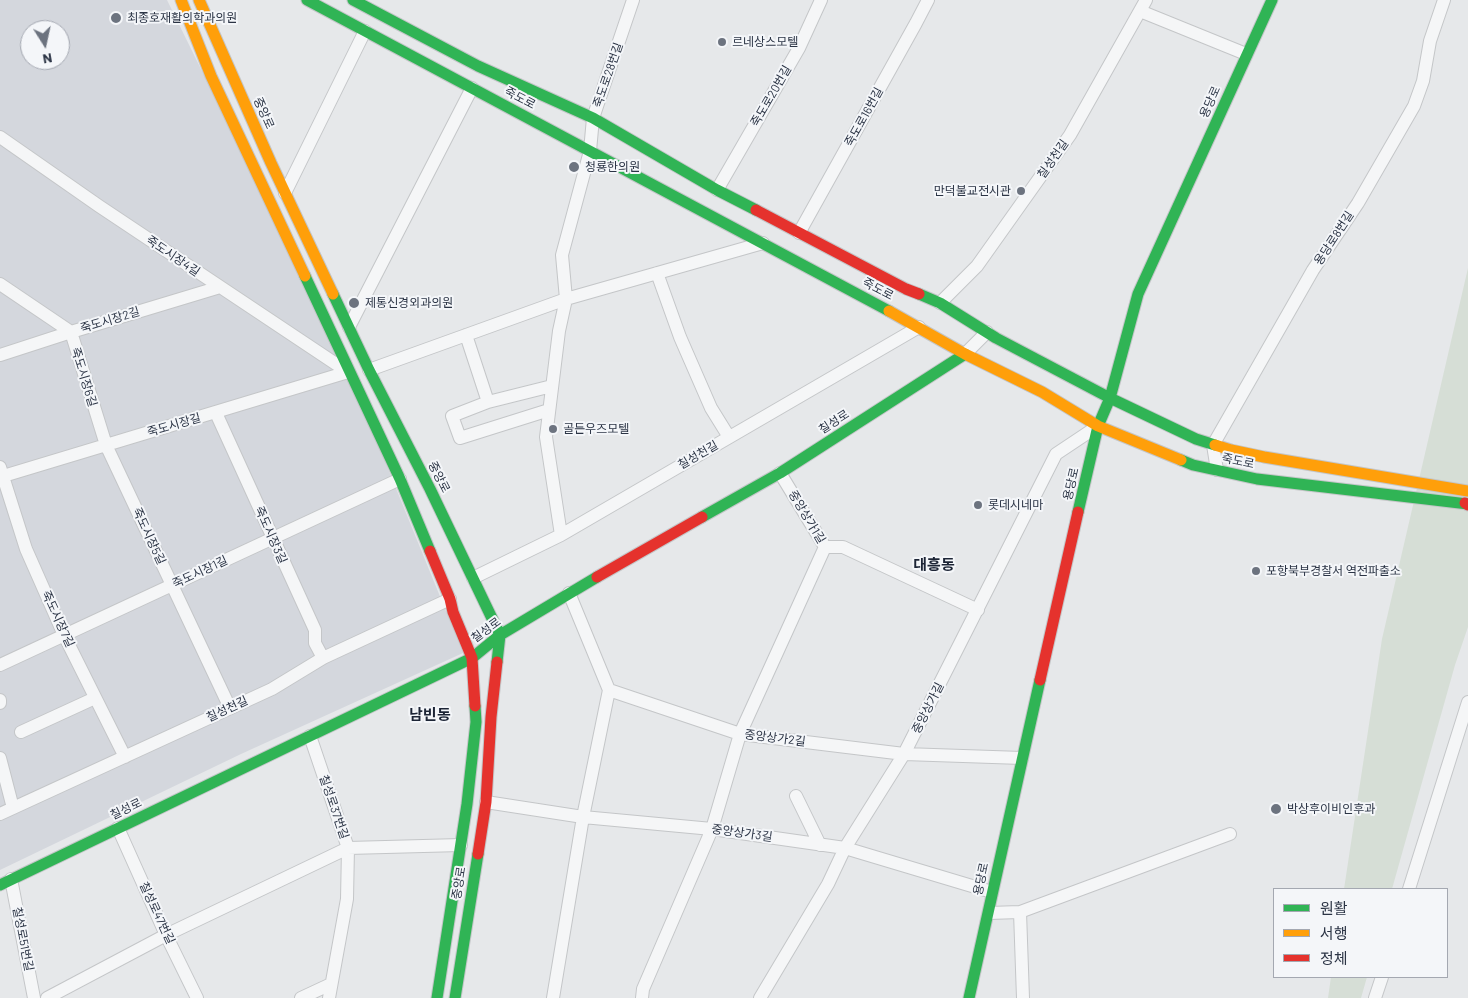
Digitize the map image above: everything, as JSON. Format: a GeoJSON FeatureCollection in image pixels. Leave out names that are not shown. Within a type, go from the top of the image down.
{"type":"FeatureCollection","features":[{"type":"Feature","properties":{"kind":"main road","name":"중앙로"},"geometry":{"type":"LineString","coordinates":[[182,0],[211,76],[348,372],[400,479],[450,599],[472,658],[476,722],[467,804],[437,998]]}},
{"type":"Feature","properties":{"kind":"main road","name":"중앙로"},"geometry":{"type":"LineString","coordinates":[[199,0],[285,194],[369,370],[430,488],[500,636],[491,717],[486,802],[455,998]]}},
{"type":"Feature","properties":{"kind":"main road","name":"죽도로"},"geometry":{"type":"LineString","coordinates":[[307,0],[763,243],[919,327],[965,354],[1042,392],[1098,426],[1193,465],[1257,479],[1467,504]]}},
{"type":"Feature","properties":{"kind":"main road","name":"용당로"},"geometry":{"type":"LineString","coordinates":[[969,998],[1098,426],[1110,398],[1138,294],[1272,0]]}},
{"type":"Feature","properties":{"kind":"main road","name":"죽도로"},"geometry":{"type":"LineString","coordinates":[[358,2],[478,66],[593,118],[717,190],[906,289],[940,303],[987,332],[1110,398],[1196,439],[1230,450],[1264,457],[1468,491]]}},
{"type":"Feature","properties":{"kind":"main road","name":"칠성로"},"geometry":{"type":"LineString","coordinates":[[6,882],[472,658],[500,636],[569,593],[780,473],[965,354]]}},
{"type":"Feature","properties":{"kind":"street","name":"죽도로28번길"},"geometry":{"type":"LineString","coordinates":[[561,535],[546,437],[559,330],[566,299],[562,255],[590,151],[593,118],[633,0]]}},
{"type":"Feature","properties":{"kind":"street","name":"죽도로20번길"},"geometry":{"type":"LineString","coordinates":[[717,190],[799,48],[821,0]]}},
{"type":"Feature","properties":{"kind":"street","name":"죽도로16번길"},"geometry":{"type":"LineString","coordinates":[[799,233],[928,0]]}},
{"type":"Feature","properties":{"kind":"street","name":"용당로8번길"},"geometry":{"type":"LineString","coordinates":[[1213,445],[1313,270],[1358,203],[1414,106],[1423,81],[1430,41],[1444,0]]}},
{"type":"Feature","properties":{"kind":"street"},"geometry":{"type":"LineString","coordinates":[[1143,5],[1246,54]]}},
{"type":"Feature","properties":{"kind":"street","name":"칠성천길"},"geometry":{"type":"LineString","coordinates":[[940,303],[977,266],[1070,135],[1143,5]]}},
{"type":"Feature","properties":{"kind":"street"},"geometry":{"type":"LineString","coordinates":[[285,194],[365,31]]}},
{"type":"Feature","properties":{"kind":"street"},"geometry":{"type":"LineString","coordinates":[[349,327],[472,88]]}},
{"type":"Feature","properties":{"kind":"street","name":"죽도시장4길"},"geometry":{"type":"LineString","coordinates":[[0,137],[348,372]]}},
{"type":"Feature","properties":{"kind":"street"},"geometry":{"type":"LineString","coordinates":[[369,370],[566,299],[763,243]]}},
{"type":"Feature","properties":{"kind":"street"},"geometry":{"type":"LineString","coordinates":[[657,273],[680,337],[700,383],[711,408],[729,437]]}},
{"type":"Feature","properties":{"kind":"street","name":"죽도시장6길"},"geometry":{"type":"LineString","coordinates":[[0,284],[71,332],[106,445]]}},
{"type":"Feature","properties":{"kind":"street","name":"죽도시장2길"},"geometry":{"type":"LineString","coordinates":[[0,356],[71,332],[220,287]]}},
{"type":"Feature","properties":{"kind":"street","name":"칠성천길"},"geometry":{"type":"LineString","coordinates":[[473,578],[561,535],[919,327]]}},
{"type":"Feature","properties":{"kind":"street"},"geometry":{"type":"LineString","coordinates":[[965,354],[987,332]]}},
{"type":"Feature","properties":{"kind":"street"},"geometry":{"type":"LineString","coordinates":[[466,335],[488,402]]}},
{"type":"Feature","properties":{"kind":"street","name":"죽도시장길"},"geometry":{"type":"LineString","coordinates":[[1,474],[216,413],[348,372]]}},
{"type":"Feature","properties":{"kind":"street"},"geometry":{"type":"LineString","coordinates":[[549,410],[460,438],[452,416],[488,402],[552,386]]}},
{"type":"Feature","properties":{"kind":"street","name":"죽도시장3길"},"geometry":{"type":"LineString","coordinates":[[216,413],[315,630],[315,643],[323,658]]}},
{"type":"Feature","properties":{"kind":"street","name":"중앙상가길"},"geometry":{"type":"LineString","coordinates":[[760,998],[828,884],[846,848],[904,754],[1056,454],[1098,426]]}},
{"type":"Feature","properties":{"kind":"street","name":"죽도시장5길"},"geometry":{"type":"LineString","coordinates":[[106,445],[230,708]]}},
{"type":"Feature","properties":{"kind":"street"},"geometry":{"type":"LineString","coordinates":[[1213,445],[1217,470]]}},
{"type":"Feature","properties":{"kind":"street","name":"중앙상가1길"},"geometry":{"type":"LineString","coordinates":[[780,473],[825,547],[843,547],[978,610]]}},
{"type":"Feature","properties":{"kind":"street","name":"죽도시장7길"},"geometry":{"type":"LineString","coordinates":[[1,474],[26,549],[64,635],[125,757]]}},
{"type":"Feature","properties":{"kind":"street","name":"죽도시장1길"},"geometry":{"type":"LineString","coordinates":[[0,664],[400,479]]}},
{"type":"Feature","properties":{"kind":"street"},"geometry":{"type":"LineString","coordinates":[[642,998],[643,989],[712,829],[740,734],[825,547]]}},
{"type":"Feature","properties":{"kind":"street"},"geometry":{"type":"LineString","coordinates":[[553,998],[583,817],[609,690],[569,593]]}},
{"type":"Feature","properties":{"kind":"street","name":"칠성천길"},"geometry":{"type":"LineString","coordinates":[[0,814],[272,689],[323,658],[450,599]]}},
{"type":"Feature","properties":{"kind":"street","name":"중앙상가2길"},"geometry":{"type":"LineString","coordinates":[[609,690],[740,734],[904,754],[1022,758]]}},
{"type":"Feature","properties":{"kind":"street"},"geometry":{"type":"LineString","coordinates":[[21,732],[96,698]]}},
{"type":"Feature","properties":{"kind":"street"},"geometry":{"type":"LineString","coordinates":[[1408,888],[1468,702]]}},
{"type":"Feature","properties":{"kind":"street","name":"칠성로37번길"},"geometry":{"type":"LineString","coordinates":[[310,736],[348,848],[347,899],[328,998]]}},
{"type":"Feature","properties":{"kind":"street"},"geometry":{"type":"LineString","coordinates":[[0,758],[13,808]]}},
{"type":"Feature","properties":{"kind":"street"},"geometry":{"type":"LineString","coordinates":[[796,796],[820,845]]}},
{"type":"Feature","properties":{"kind":"street","name":"중앙상가3길"},"geometry":{"type":"LineString","coordinates":[[486,802],[583,817],[712,829],[846,848],[992,892]]}},
{"type":"Feature","properties":{"kind":"street","name":"칠성로47번길"},"geometry":{"type":"LineString","coordinates":[[118,828],[166,935],[197,998]]}},
{"type":"Feature","properties":{"kind":"street"},"geometry":{"type":"LineString","coordinates":[[989,913],[1020,912],[1230,834]]}},
{"type":"Feature","properties":{"kind":"street"},"geometry":{"type":"LineString","coordinates":[[47,998],[166,935],[348,848],[461,845]]}},
{"type":"Feature","properties":{"kind":"street","name":"칠성로51번길"},"geometry":{"type":"LineString","coordinates":[[6,882],[34,998]]}},
{"type":"Feature","properties":{"kind":"street"},"geometry":{"type":"LineString","coordinates":[[1020,912],[1023,998]]}},
{"type":"Feature","properties":{"kind":"street"},"geometry":{"type":"LineString","coordinates":[[1375,998],[1382,978]]}},
{"type":"Feature","properties":{"kind":"street"},"geometry":{"type":"LineString","coordinates":[[301,998],[330,984]]}},
{"type":"Feature","properties":{"kind":"shaded area"},"geometry":{"type":"Polygon","coordinates":[[[0,0],[167,0],[343,358],[463,653],[241,754],[0,870],[0,0]]]}},
{"type":"Feature","properties":{"kind":"shaded area"},"geometry":{"type":"Polygon","coordinates":[[[1468,268],[1468,627],[1455,665],[1392,888],[1344,888],[1382,639],[1468,268]]]}},
{"type":"Feature","properties":{"kind":"shaded area"},"geometry":{"type":"Polygon","coordinates":[[[1331,978],[1367,978],[1361,998],[1328,998],[1331,978]]]}},
{"type":"Feature","properties":{"kind":"traffic: fast"},"geometry":{"type":"LineString","coordinates":[[307,0],[889,311]]}},
{"type":"Feature","properties":{"kind":"traffic: fast"},"geometry":{"type":"LineString","coordinates":[[353,0],[478,66],[593,118],[717,190],[756,210]]}},
{"type":"Feature","properties":{"kind":"traffic: fast"},"geometry":{"type":"LineString","coordinates":[[1078,512],[1098,426],[1110,398],[1138,294],[1272,0]]}},
{"type":"Feature","properties":{"kind":"traffic: fast"},"geometry":{"type":"LineString","coordinates":[[305,276],[400,479],[430,551]]}},
{"type":"Feature","properties":{"kind":"traffic: fast"},"geometry":{"type":"LineString","coordinates":[[333,294],[500,635],[497,662]]}},
{"type":"Feature","properties":{"kind":"traffic: fast"},"geometry":{"type":"LineString","coordinates":[[919,294],[940,303],[996,338],[1110,398],[1196,439],[1215,445]]}},
{"type":"Feature","properties":{"kind":"traffic: fast"},"geometry":{"type":"LineString","coordinates":[[702,517],[780,473],[965,354]]}},
{"type":"Feature","properties":{"kind":"traffic: fast"},"geometry":{"type":"LineString","coordinates":[[1181,460],[1193,465],[1257,479],[1468,504]]}},
{"type":"Feature","properties":{"kind":"traffic: fast"},"geometry":{"type":"LineString","coordinates":[[0,885],[472,658],[500,635],[597,577]]}},
{"type":"Feature","properties":{"kind":"traffic: fast"},"geometry":{"type":"LineString","coordinates":[[969,998],[1040,680]]}},
{"type":"Feature","properties":{"kind":"traffic: fast"},"geometry":{"type":"LineString","coordinates":[[437,998],[467,804],[476,722],[475,706]]}},
{"type":"Feature","properties":{"kind":"traffic: fast"},"geometry":{"type":"LineString","coordinates":[[455,998],[478,854]]}},
{"type":"Feature","properties":{"kind":"traffic: slow"},"geometry":{"type":"LineString","coordinates":[[181,0],[211,76],[305,276]]}},
{"type":"Feature","properties":{"kind":"traffic: slow"},"geometry":{"type":"LineString","coordinates":[[199,0],[271,163],[333,294]]}},
{"type":"Feature","properties":{"kind":"traffic: slow"},"geometry":{"type":"LineString","coordinates":[[889,311],[965,354],[1042,392],[1098,426],[1181,460]]}},
{"type":"Feature","properties":{"kind":"traffic: slow"},"geometry":{"type":"LineString","coordinates":[[1215,445],[1264,457],[1468,491]]}},
{"type":"Feature","properties":{"kind":"traffic: jam"},"geometry":{"type":"LineString","coordinates":[[756,210],[906,289],[919,294]]}},
{"type":"Feature","properties":{"kind":"traffic: jam"},"geometry":{"type":"LineString","coordinates":[[1040,680],[1078,512]]}},
{"type":"Feature","properties":{"kind":"traffic: jam"},"geometry":{"type":"LineString","coordinates":[[597,577],[702,517]]}},
{"type":"Feature","properties":{"kind":"traffic: jam"},"geometry":{"type":"LineString","coordinates":[[430,551],[472,658],[475,706]]}},
{"type":"Feature","properties":{"kind":"traffic: jam"},"geometry":{"type":"LineString","coordinates":[[478,854],[486,802],[491,717],[497,662]]}},
{"type":"Feature","properties":{"kind":"place","name":"최종호재활의학과의원"},"geometry":{"type":"Point","coordinates":[116,18]}},
{"type":"Feature","properties":{"kind":"place","name":"르네상스모텔"},"geometry":{"type":"Point","coordinates":[722,42]}},
{"type":"Feature","properties":{"kind":"place","name":"청룡한의원"},"geometry":{"type":"Point","coordinates":[574,167]}},
{"type":"Feature","properties":{"kind":"place","name":"만덕불교전시관"},"geometry":{"type":"Point","coordinates":[1021,191]}},
{"type":"Feature","properties":{"kind":"place","name":"제통신경외과의원"},"geometry":{"type":"Point","coordinates":[354,303]}},
{"type":"Feature","properties":{"kind":"place","name":"골든우즈모텔"},"geometry":{"type":"Point","coordinates":[553,429]}},
{"type":"Feature","properties":{"kind":"place","name":"롯데시네마"},"geometry":{"type":"Point","coordinates":[978,505]}},
{"type":"Feature","properties":{"kind":"place","name":"포항북부경찰서 역전파출소"},"geometry":{"type":"Point","coordinates":[1256,571]}},
{"type":"Feature","properties":{"kind":"place","name":"박상후이비인후과"},"geometry":{"type":"Point","coordinates":[1276,809]}},
{"type":"Feature","properties":{"kind":"district","name":"대흥동"},"geometry":{"type":"Point","coordinates":[934,565]}},
{"type":"Feature","properties":{"kind":"district","name":"남빈동"},"geometry":{"type":"Point","coordinates":[430,715]}}]}
